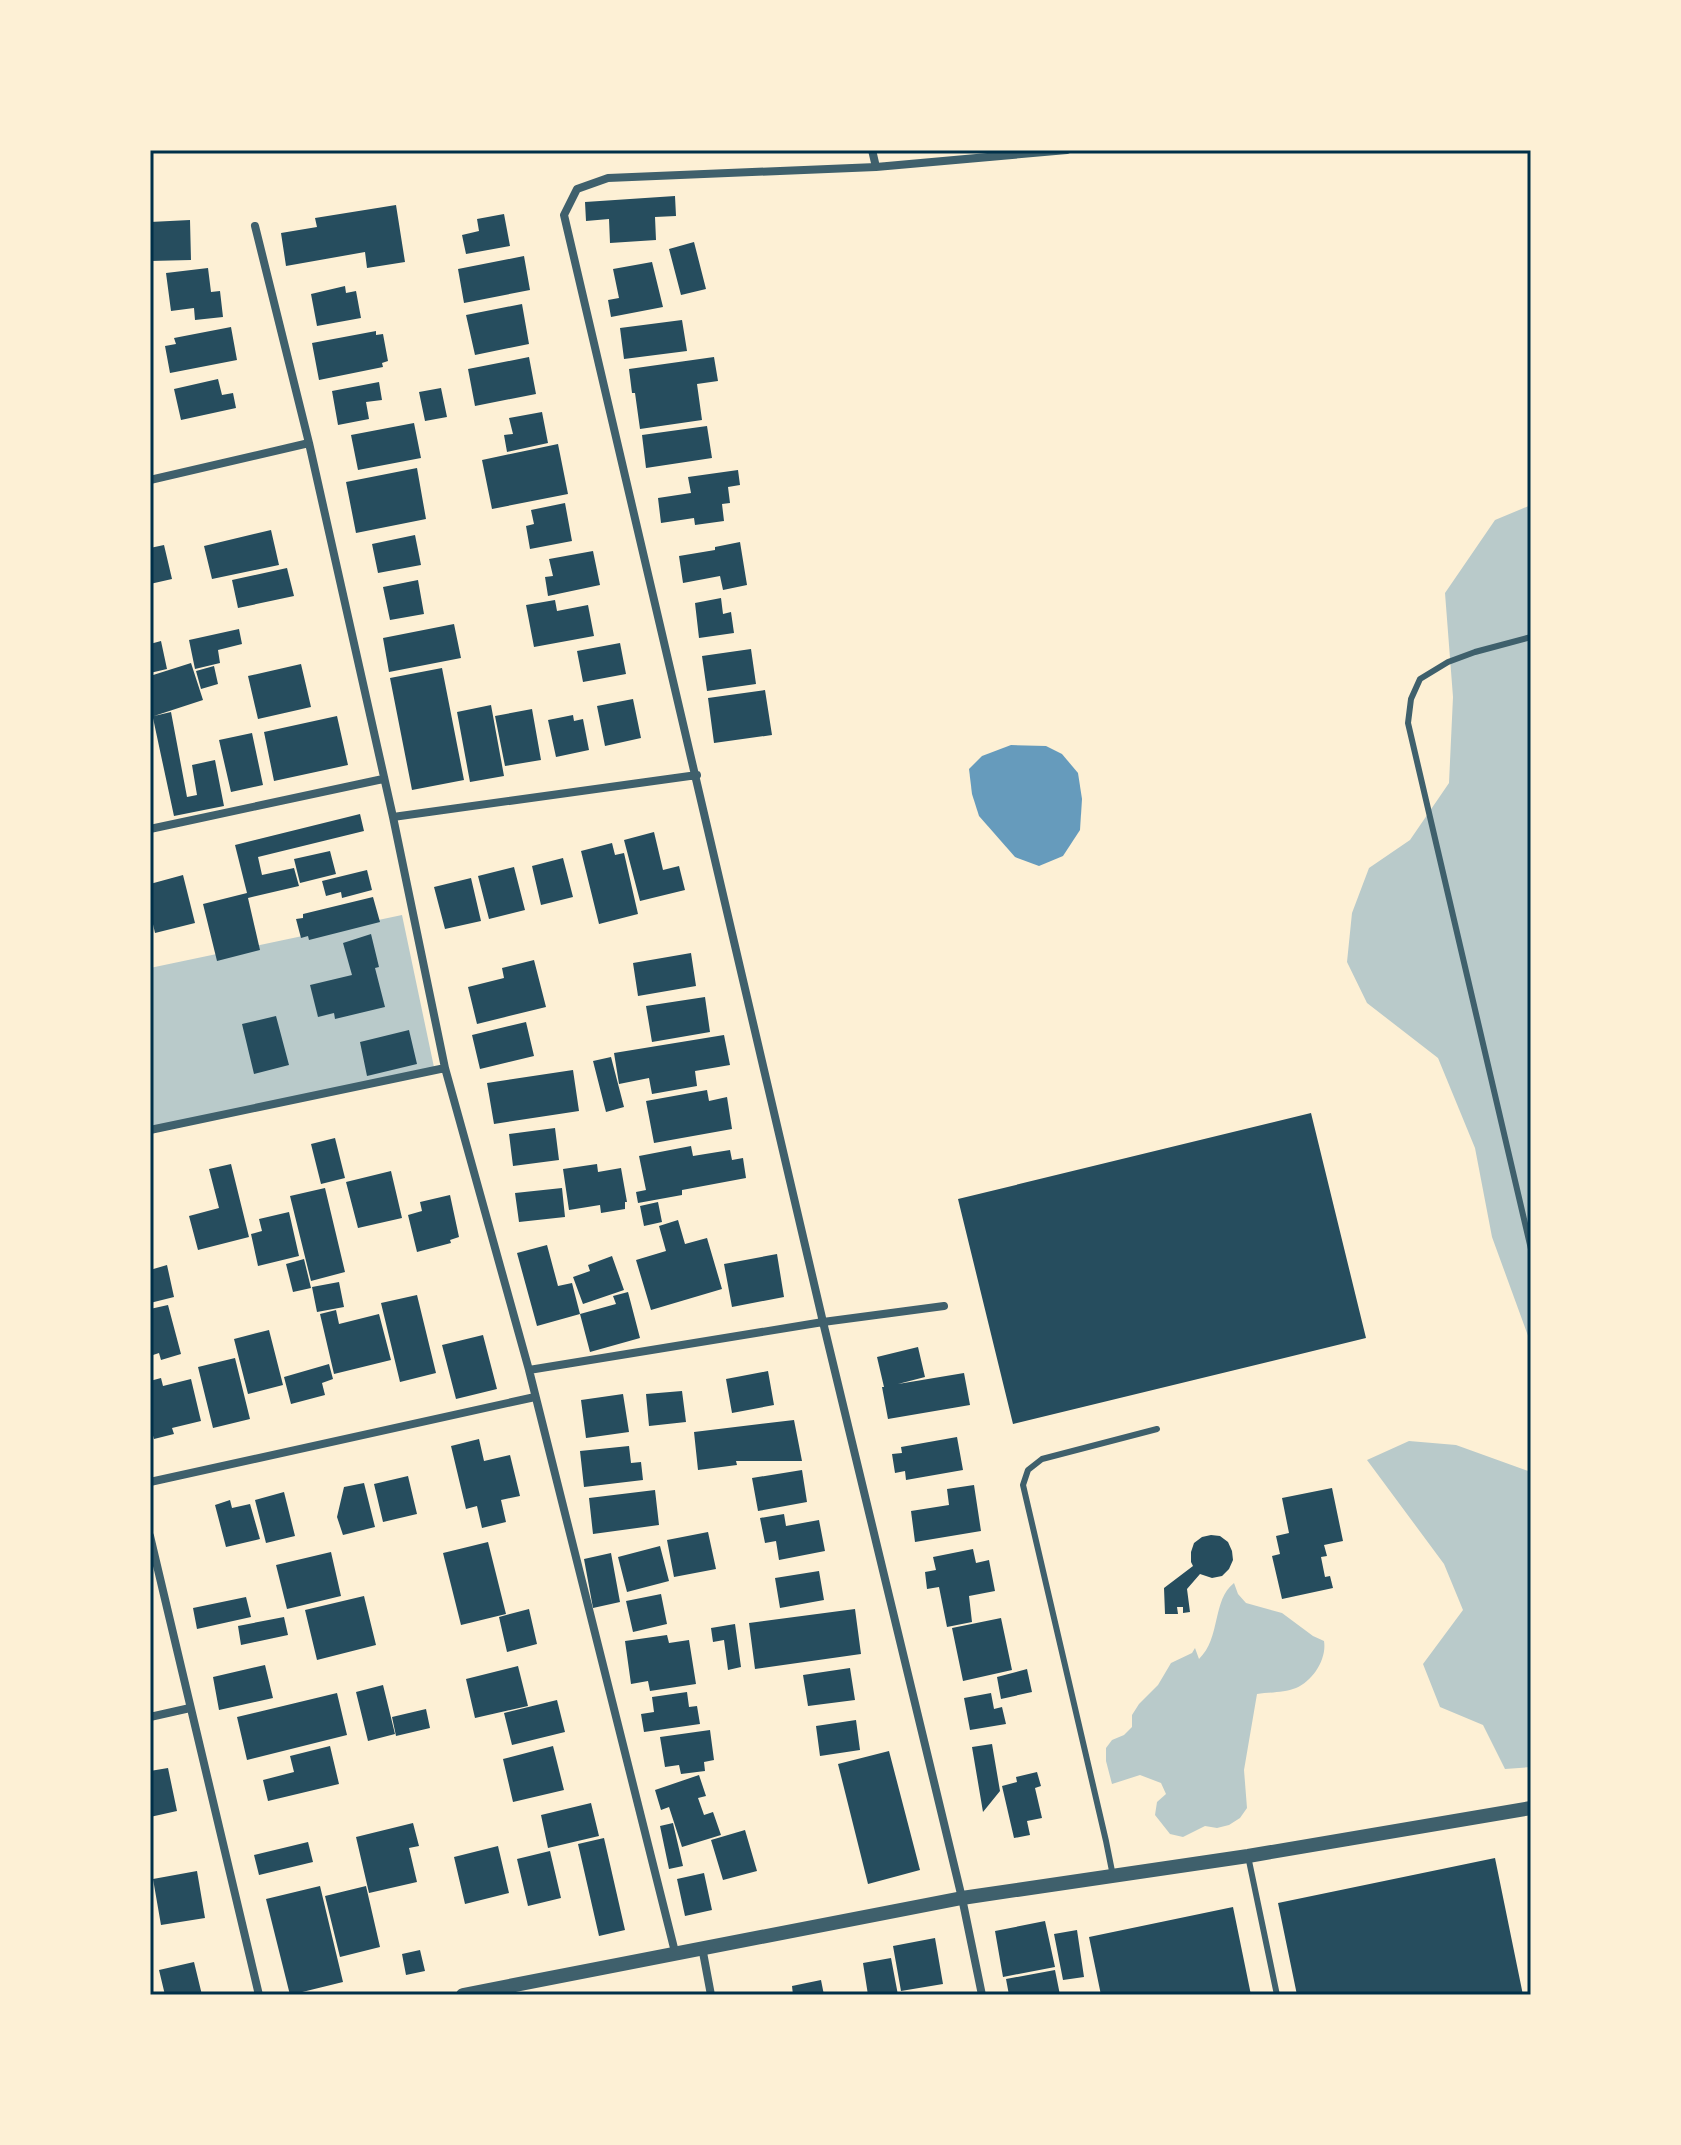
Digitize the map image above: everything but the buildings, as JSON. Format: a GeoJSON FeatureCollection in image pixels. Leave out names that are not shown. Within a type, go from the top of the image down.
{"type":"FeatureCollection","features":[{"type":"Feature","properties":{"kind":"street"},"geometry":{"type":"LineString","coordinates":[[872,150],[876,167]]}},
{"type":"Feature","properties":{"kind":"street"},"geometry":{"type":"LineString","coordinates":[[982,1995],[962,1898],[823,1322],[564,215],[577,189],[608,178],[876,167],[1067,150]]}},
{"type":"Feature","properties":{"kind":"street"},"geometry":{"type":"LineString","coordinates":[[255,226],[309,443],[393,817],[445,1068],[529,1370],[675,1952]]}},
{"type":"Feature","properties":{"kind":"street"},"geometry":{"type":"LineString","coordinates":[[150,480],[309,443]]}},
{"type":"Feature","properties":{"kind":"street"},"geometry":{"type":"LineString","coordinates":[[393,817],[697,775]]}},
{"type":"Feature","properties":{"kind":"street"},"geometry":{"type":"LineString","coordinates":[[150,829],[383,779]]}},
{"type":"Feature","properties":{"kind":"street"},"geometry":{"type":"LineString","coordinates":[[150,1130],[445,1068]]}},
{"type":"Feature","properties":{"kind":"street"},"geometry":{"type":"LineString","coordinates":[[529,1370],[823,1322],[944,1306]]}},
{"type":"Feature","properties":{"kind":"street"},"geometry":{"type":"LineString","coordinates":[[150,1482],[535,1397]]}},
{"type":"Feature","properties":{"kind":"street"},"geometry":{"type":"LineString","coordinates":[[150,1536],[259,1995]]}},
{"type":"Feature","properties":{"kind":"street"},"geometry":{"type":"LineString","coordinates":[[150,1717],[190,1708]]}},
{"type":"Feature","properties":{"kind":"street"},"geometry":{"type":"LineString","coordinates":[[463,1995],[962,1898],[1248,1856],[1531,1808]]}},
{"type":"Feature","properties":{"kind":"street"},"geometry":{"type":"LineString","coordinates":[[702,1947],[711,1995]]}},
{"type":"Feature","properties":{"kind":"lane"},"geometry":{"type":"LineString","coordinates":[[1531,637],[1448,662],[1420,679],[1411,699],[1408,723],[1531,1249]]}},
{"type":"Feature","properties":{"kind":"lane"},"geometry":{"type":"LineString","coordinates":[[1113,1876],[1023,1485],[1028,1470],[1042,1459],[1157,1429]]}},
{"type":"Feature","properties":{"kind":"lane"},"geometry":{"type":"LineString","coordinates":[[1248,1856],[1277,1995]]}},
{"type":"Feature","properties":{"kind":"shaded area"},"geometry":{"type":"Polygon","coordinates":[[[1531,505],[1531,1344],[1492,1237],[1475,1148],[1438,1058],[1367,1003],[1347,962],[1352,913],[1369,868],[1410,840],[1449,783],[1453,697],[1445,593],[1495,520],[1531,505]]]}},
{"type":"Feature","properties":{"kind":"shaded area"},"geometry":{"type":"Polygon","coordinates":[[[402,915],[435,1072],[150,1132],[150,968],[402,915]]]}},
{"type":"Feature","properties":{"kind":"shaded area"},"geometry":{"type":"Polygon","coordinates":[[[1409,1441],[1456,1445],[1531,1472],[1531,1767],[1505,1769],[1483,1725],[1440,1707],[1423,1664],[1463,1610],[1444,1564],[1367,1460],[1409,1441]]]}},
{"type":"Feature","properties":{"kind":"shaded area"},"geometry":{"type":"Polygon","coordinates":[[[1234,1583],[1246,1603],[1282,1613],[1324,1641],[1323,1655],[1318,1669],[1302,1685],[1287,1691],[1257,1694],[1244,1770],[1247,1808],[1240,1818],[1217,1828],[1205,1826],[1183,1837],[1170,1834],[1155,1815],[1157,1802],[1166,1794],[1161,1783],[1140,1775],[1112,1784],[1106,1748],[1112,1740],[1132,1727],[1132,1715],[1158,1685],[1171,1663],[1192,1653],[1195,1648],[1199,1659],[1206,1650],[1222,1599],[1234,1583]]]}},
{"type":"Feature","properties":{"kind":"water"},"geometry":{"type":"Polygon","coordinates":[[[1011,745],[1046,746],[1062,754],[1078,773],[1082,799],[1080,830],[1063,856],[1039,866],[1015,857],[979,816],[972,794],[969,769],[982,756],[1011,745]]]}}]}
